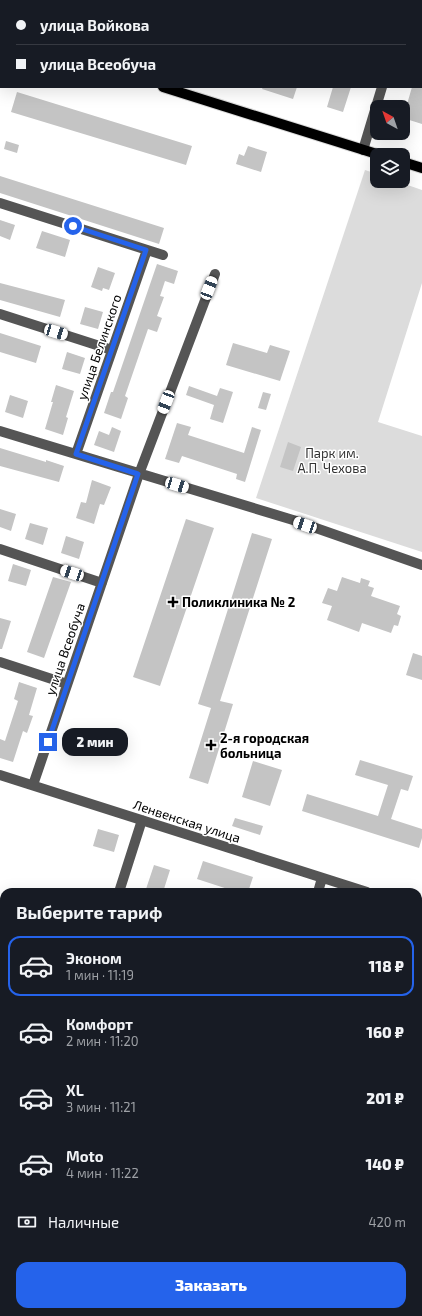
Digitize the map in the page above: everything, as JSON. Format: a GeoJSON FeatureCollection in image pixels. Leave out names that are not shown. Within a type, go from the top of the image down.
{"type":"FeatureCollection","features":[{"type":"Feature","properties":{"kind":"main road"},"geometry":{"type":"LineString","coordinates":[[166,88],[370,152]]}},
{"type":"Feature","properties":{"kind":"main road"},"geometry":{"type":"LineString","coordinates":[[410,164],[422,168]]}},
{"type":"Feature","properties":{"kind":"street"},"geometry":{"type":"LineString","coordinates":[[362,150],[382,88]]}},
{"type":"Feature","properties":{"kind":"street"},"geometry":{"type":"LineString","coordinates":[[0,203],[163,255]]}},
{"type":"Feature","properties":{"kind":"street","name":"улица Белинского"},"geometry":{"type":"LineString","coordinates":[[76,454],[146,250]]}},
{"type":"Feature","properties":{"kind":"street","name":"улица Всеобуча"},"geometry":{"type":"LineString","coordinates":[[33,785],[138,474],[215,274]]}},
{"type":"Feature","properties":{"kind":"street"},"geometry":{"type":"LineString","coordinates":[[0,314],[112,350]]}},
{"type":"Feature","properties":{"kind":"street"},"geometry":{"type":"LineString","coordinates":[[0,431],[293,520],[422,564]]}},
{"type":"Feature","properties":{"kind":"street"},"geometry":{"type":"LineString","coordinates":[[0,549],[102,583]]}},
{"type":"Feature","properties":{"kind":"street"},"geometry":{"type":"LineString","coordinates":[[0,662],[67,684]]}},
{"type":"Feature","properties":{"kind":"street","name":"Ленвенская улица"},"geometry":{"type":"LineString","coordinates":[[0,775],[354,888]]}},
{"type":"Feature","properties":{"kind":"street"},"geometry":{"type":"LineString","coordinates":[[120,888],[142,820]]}},
{"type":"Feature","properties":{"kind":"street"},"geometry":{"type":"LineString","coordinates":[[319,888],[322,878]]}},
{"type":"Feature","properties":{"kind":"green space","name":"Парк им. А.П. Чехова"},"geometry":{"type":"Polygon","coordinates":[[[365,170],[370,172],[370,188],[410,188],[410,186],[422,190],[422,283],[378,422],[422,436],[422,552],[256,498],[365,170]]]}},
{"type":"Feature","properties":{"kind":"building"},"geometry":{"type":"Polygon","coordinates":[[[262,88],[297,88],[293,99],[262,88]]]}},
{"type":"Feature","properties":{"kind":"building"},"geometry":{"type":"Polygon","coordinates":[[[333,88],[351,88],[343,112],[327,107],[333,88]]]}},
{"type":"Feature","properties":{"kind":"building"},"geometry":{"type":"Polygon","coordinates":[[[412,88],[422,88],[422,124],[410,120],[410,100],[408,100],[412,88]]]}},
{"type":"Feature","properties":{"kind":"building"},"geometry":{"type":"Polygon","coordinates":[[[17,92],[192,146],[186,165],[11,112],[17,92]]]}},
{"type":"Feature","properties":{"kind":"building"},"geometry":{"type":"Polygon","coordinates":[[[6,141],[19,145],[17,153],[4,149],[6,141]]]}},
{"type":"Feature","properties":{"kind":"building"},"geometry":{"type":"Polygon","coordinates":[[[248,146],[267,152],[261,172],[236,164],[239,154],[244,156],[248,146]]]}},
{"type":"Feature","properties":{"kind":"building"},"geometry":{"type":"Polygon","coordinates":[[[0,176],[164,228],[159,244],[0,193],[0,176]]]}},
{"type":"Feature","properties":{"kind":"building"},"geometry":{"type":"Polygon","coordinates":[[[0,220],[15,225],[10,240],[0,236],[0,220]]]}},
{"type":"Feature","properties":{"kind":"building"},"geometry":{"type":"Polygon","coordinates":[[[42,231],[70,240],[65,257],[36,248],[42,231]]]}},
{"type":"Feature","properties":{"kind":"building"},"geometry":{"type":"Polygon","coordinates":[[[157,264],[178,271],[174,284],[165,281],[160,296],[164,297],[157,316],[162,318],[157,332],[148,329],[125,396],[128,398],[121,419],[104,413],[111,392],[113,392],[157,264]]]}},
{"type":"Feature","properties":{"kind":"building"},"geometry":{"type":"Polygon","coordinates":[[[98,267],[115,273],[109,290],[103,288],[102,291],[91,287],[98,267]]]}},
{"type":"Feature","properties":{"kind":"building"},"geometry":{"type":"Polygon","coordinates":[[[0,283],[65,300],[60,317],[0,300],[0,283]]]}},
{"type":"Feature","properties":{"kind":"building"},"geometry":{"type":"Polygon","coordinates":[[[85,307],[103,312],[98,329],[80,324],[85,307]]]}},
{"type":"Feature","properties":{"kind":"building"},"geometry":{"type":"Polygon","coordinates":[[[0,333],[41,346],[36,363],[0,352],[0,333]]]}},
{"type":"Feature","properties":{"kind":"building"},"geometry":{"type":"Polygon","coordinates":[[[233,343],[267,353],[270,345],[290,351],[280,381],[226,365],[233,343]]]}},
{"type":"Feature","properties":{"kind":"building"},"geometry":{"type":"Polygon","coordinates":[[[67,352],[85,358],[80,374],[62,369],[67,352]]]}},
{"type":"Feature","properties":{"kind":"building"},"geometry":{"type":"Polygon","coordinates":[[[56,385],[74,391],[66,417],[68,418],[63,435],[45,429],[53,402],[51,402],[56,385]]]}},
{"type":"Feature","properties":{"kind":"building"},"geometry":{"type":"Polygon","coordinates":[[[189,386],[217,396],[220,388],[233,392],[223,423],[210,419],[214,405],[186,395],[189,386]]]}},
{"type":"Feature","properties":{"kind":"building"},"geometry":{"type":"Polygon","coordinates":[[[263,392],[271,394],[266,410],[258,408],[263,392]]]}},
{"type":"Feature","properties":{"kind":"building"},"geometry":{"type":"Polygon","coordinates":[[[10,395],[28,401],[23,418],[5,412],[10,395]]]}},
{"type":"Feature","properties":{"kind":"building"},"geometry":{"type":"Polygon","coordinates":[[[177,423],[191,427],[188,435],[244,453],[252,427],[261,430],[245,482],[236,479],[237,474],[182,456],[179,463],[165,459],[177,423]]]}},
{"type":"Feature","properties":{"kind":"building"},"geometry":{"type":"Polygon","coordinates":[[[112,427],[121,431],[114,452],[94,445],[99,431],[109,435],[112,427]]]}},
{"type":"Feature","properties":{"kind":"building"},"geometry":{"type":"Polygon","coordinates":[[[288,442],[301,447],[293,471],[280,467],[288,442]]]}},
{"type":"Feature","properties":{"kind":"building"},"geometry":{"type":"Polygon","coordinates":[[[0,448],[64,466],[59,482],[0,466],[0,448]]]}},
{"type":"Feature","properties":{"kind":"building"},"geometry":{"type":"Polygon","coordinates":[[[92,480],[111,487],[104,505],[100,504],[94,524],[76,518],[81,502],[86,503],[92,480]]]}},
{"type":"Feature","properties":{"kind":"building"},"geometry":{"type":"Polygon","coordinates":[[[0,509],[16,514],[11,531],[0,527],[0,509]]]}},
{"type":"Feature","properties":{"kind":"building","name":"Поликлиника № 2"},"geometry":{"type":"Polygon","coordinates":[[[186,519],[214,528],[160,686],[133,677],[186,519]]]}},
{"type":"Feature","properties":{"kind":"building"},"geometry":{"type":"Polygon","coordinates":[[[30,523],[48,528],[43,545],[25,539],[30,523]]]}},
{"type":"Feature","properties":{"kind":"building"},"geometry":{"type":"Polygon","coordinates":[[[252,533],[272,539],[220,701],[233,704],[208,784],[189,778],[211,708],[198,704],[252,533]]]}},
{"type":"Feature","properties":{"kind":"building"},"geometry":{"type":"Polygon","coordinates":[[[66,536],[84,542],[79,559],[61,553],[66,536]]]}},
{"type":"Feature","properties":{"kind":"building"},"geometry":{"type":"Polygon","coordinates":[[[13,564],[31,570],[26,586],[8,581],[13,564]]]}},
{"type":"Feature","properties":{"kind":"building"},"geometry":{"type":"Polygon","coordinates":[[[53,577],[71,582],[44,658],[27,652],[53,577]]]}},
{"type":"Feature","properties":{"kind":"building"},"geometry":{"type":"Polygon","coordinates":[[[342,577],[360,583],[361,578],[370,581],[368,586],[374,588],[371,596],[400,606],[397,614],[401,616],[398,626],[394,625],[391,633],[362,623],[359,632],[327,620],[332,606],[322,603],[328,588],[337,591],[342,577]]]}},
{"type":"Feature","properties":{"kind":"building"},"geometry":{"type":"Polygon","coordinates":[[[0,618],[11,621],[2,649],[0,649],[0,618]]]}},
{"type":"Feature","properties":{"kind":"building"},"geometry":{"type":"Polygon","coordinates":[[[413,653],[422,656],[422,680],[406,675],[413,653]]]}},
{"type":"Feature","properties":{"kind":"building"},"geometry":{"type":"Polygon","coordinates":[[[19,682],[37,688],[29,715],[33,716],[27,733],[23,731],[13,762],[0,758],[0,739],[5,741],[18,701],[14,699],[19,682]]]}},
{"type":"Feature","properties":{"kind":"building"},"geometry":{"type":"Polygon","coordinates":[[[360,760],[413,776],[408,791],[401,789],[391,819],[422,829],[422,838],[419,848],[302,811],[307,794],[378,816],[388,785],[355,775],[360,760]]]}},
{"type":"Feature","properties":{"kind":"building"},"geometry":{"type":"Polygon","coordinates":[[[253,761],[282,770],[270,806],[242,797],[253,761]]]}},
{"type":"Feature","properties":{"kind":"building"},"geometry":{"type":"Polygon","coordinates":[[[235,818],[263,826],[260,835],[232,826],[235,818]]]}},
{"type":"Feature","properties":{"kind":"building"},"geometry":{"type":"Polygon","coordinates":[[[98,829],[119,835],[114,852],[93,846],[98,829]]]}},
{"type":"Feature","properties":{"kind":"building"},"geometry":{"type":"Polygon","coordinates":[[[203,861],[253,877],[249,888],[225,888],[197,879],[203,861]]]}},
{"type":"Feature","properties":{"kind":"building"},"geometry":{"type":"Polygon","coordinates":[[[154,865],[170,870],[164,888],[146,888],[154,865]]]}},
{"type":"Feature","properties":{"kind":"place","name":"Поликлиника № 2"},"geometry":{"type":"Point","coordinates":[173,602]}},
{"type":"Feature","properties":{"kind":"place","name":"2-я городская больница"},"geometry":{"type":"Point","coordinates":[211,745]}},
{"type":"Feature","properties":{"kind":"route"},"geometry":{"type":"LineString","coordinates":[[48,742],[138,474],[76,454],[146,250],[73,226]]}}]}
